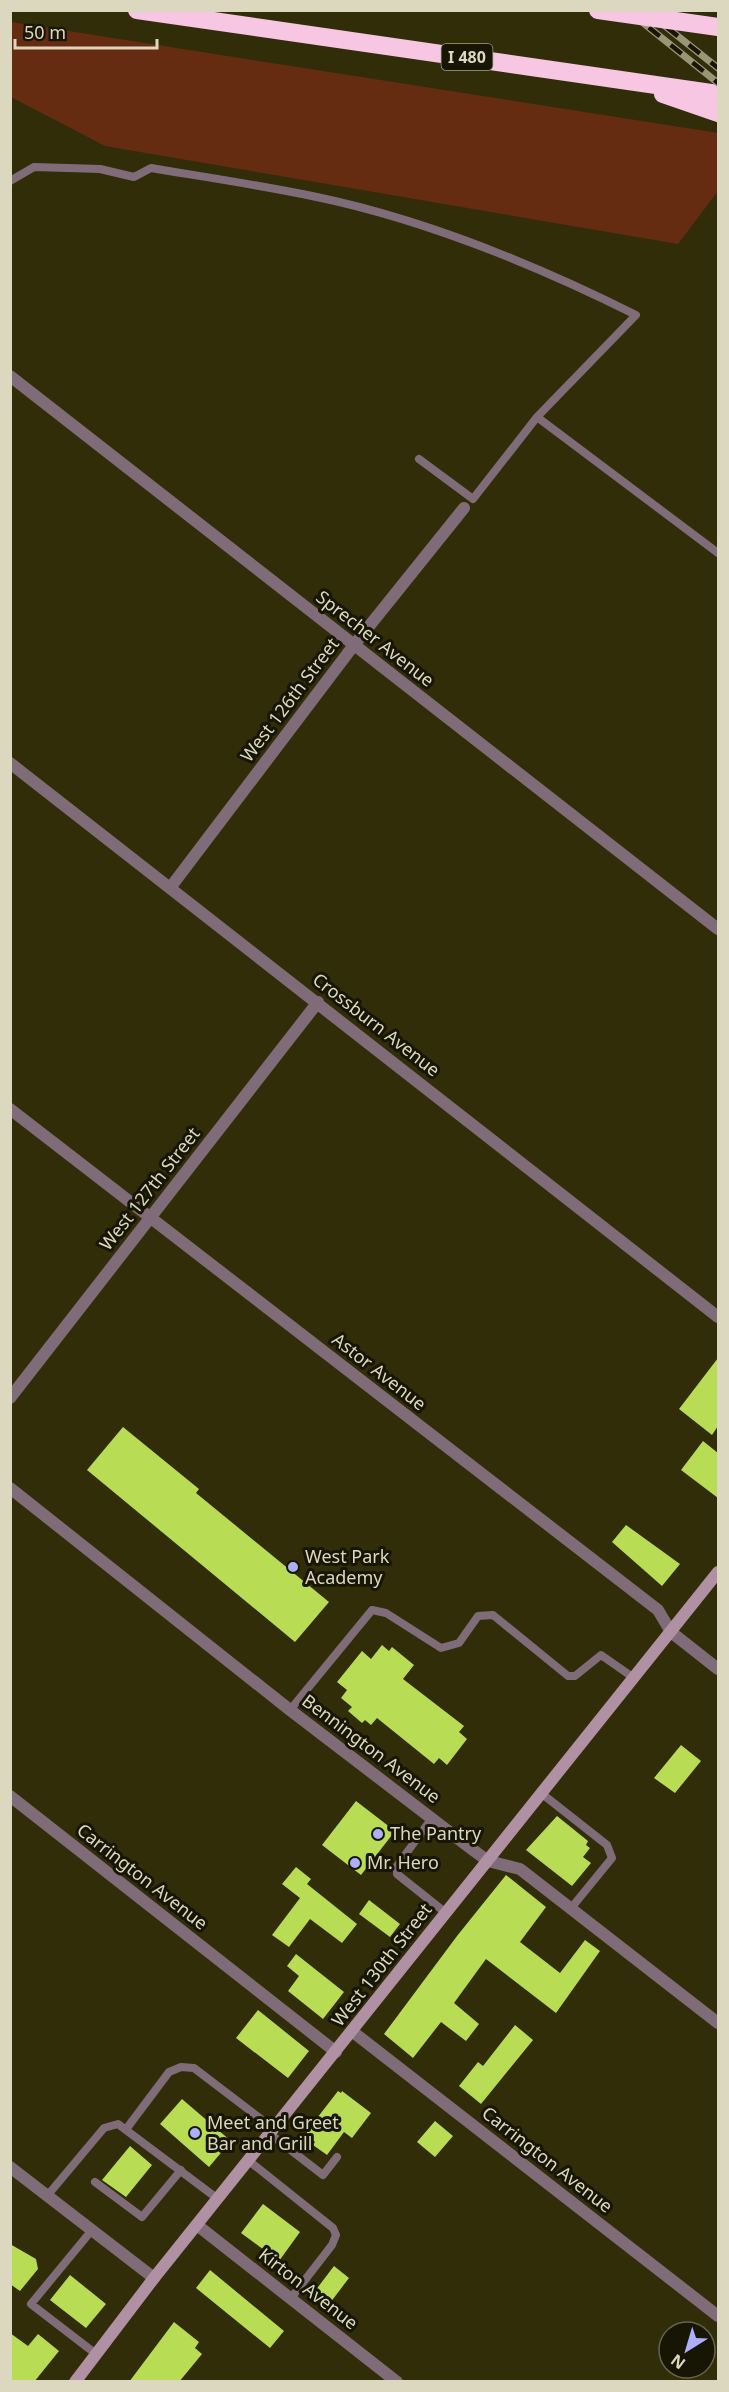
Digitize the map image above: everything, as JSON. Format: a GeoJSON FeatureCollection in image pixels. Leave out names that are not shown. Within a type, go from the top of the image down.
{"type":"FeatureCollection","features":[{"type":"Feature","properties":{"kind":"highway","name":"I 480"},"geometry":{"type":"LineString","coordinates":[[137,10],[718,94]]}},
{"type":"Feature","properties":{"kind":"highway"},"geometry":{"type":"LineString","coordinates":[[598,10],[718,27]]}},
{"type":"Feature","properties":{"kind":"highway"},"geometry":{"type":"LineString","coordinates":[[619,79],[718,113]]}},
{"type":"Feature","properties":{"kind":"main road","name":"West 130th Street"},"geometry":{"type":"LineString","coordinates":[[75,2382],[154,2278],[353,2032],[718,1572]]}},
{"type":"Feature","properties":{"kind":"street","name":"Sprecher Avenue"},"geometry":{"type":"LineString","coordinates":[[10,376],[718,929]]}},
{"type":"Feature","properties":{"kind":"street","name":"West 126th Street"},"geometry":{"type":"LineString","coordinates":[[170,888],[354,645],[464,508]]}},
{"type":"Feature","properties":{"kind":"street","name":"Crossburn Avenue"},"geometry":{"type":"LineString","coordinates":[[10,763],[718,1317]]}},
{"type":"Feature","properties":{"kind":"street","name":"West 127th Street"},"geometry":{"type":"LineString","coordinates":[[10,1398],[318,1002]]}},
{"type":"Feature","properties":{"kind":"street","name":"Astor Avenue"},"geometry":{"type":"LineString","coordinates":[[10,1109],[658,1610],[671,1632],[718,1669]]}},
{"type":"Feature","properties":{"kind":"street","name":"Bennington Avenue"},"geometry":{"type":"LineString","coordinates":[[10,1488],[290,1710],[488,1861],[520,1869],[718,2022]]}},
{"type":"Feature","properties":{"kind":"street","name":"Carrington Avenue"},"geometry":{"type":"LineString","coordinates":[[10,1796],[336,2052]]}},
{"type":"Feature","properties":{"kind":"street","name":"Carrington Avenue"},"geometry":{"type":"LineString","coordinates":[[353,2032],[718,2316]]}},
{"type":"Feature","properties":{"kind":"street"},"geometry":{"type":"LineString","coordinates":[[10,2167],[154,2278]]}},
{"type":"Feature","properties":{"kind":"street","name":"Kirton Avenue"},"geometry":{"type":"LineString","coordinates":[[197,2225],[397,2382]]}},
{"type":"Feature","properties":{"kind":"lane"},"geometry":{"type":"LineString","coordinates":[[10,182],[34,168],[100,169],[134,177],[151,168],[314,196],[463,239],[562,278],[636,315],[537,417],[473,499],[419,459]]}},
{"type":"Feature","properties":{"kind":"lane"},"geometry":{"type":"LineString","coordinates":[[537,417],[718,553]]}},
{"type":"Feature","properties":{"kind":"lane"},"geometry":{"type":"LineString","coordinates":[[290,1710],[372,1610],[386,1613],[441,1648],[459,1643],[478,1616],[493,1615],[568,1676],[574,1676],[601,1655],[634,1678]]}},
{"type":"Feature","properties":{"kind":"lane"},"geometry":{"type":"LineString","coordinates":[[541,1793],[607,1845],[612,1858],[572,1907]]}},
{"type":"Feature","properties":{"kind":"lane"},"geometry":{"type":"LineString","coordinates":[[432,1818],[397,1866],[397,1874],[446,1913]]}},
{"type":"Feature","properties":{"kind":"lane"},"geometry":{"type":"LineString","coordinates":[[127,2128],[169,2072],[181,2067],[194,2068],[323,2175],[337,2157]]}},
{"type":"Feature","properties":{"kind":"lane"},"geometry":{"type":"LineString","coordinates":[[48,2196],[104,2128],[118,2124],[127,2128],[218,2199]]}},
{"type":"Feature","properties":{"kind":"lane"},"geometry":{"type":"LineString","coordinates":[[249,2161],[333,2228],[336,2235],[332,2245],[291,2298]]}},
{"type":"Feature","properties":{"kind":"lane"},"geometry":{"type":"LineString","coordinates":[[95,2182],[142,2217],[181,2170]]}},
{"type":"Feature","properties":{"kind":"lane"},"geometry":{"type":"LineString","coordinates":[[92,2230],[31,2304],[96,2354]]}},
{"type":"Feature","properties":{"kind":"shaded area"},"geometry":{"type":"Polygon","coordinates":[[[11,22],[718,133],[718,191],[678,244],[105,146],[11,97],[11,22]]]}},
{"type":"Feature","properties":{"kind":"building"},"geometry":{"type":"Polygon","coordinates":[[[718,1358],[718,1426],[712,1435],[679,1409],[718,1358]]]}},
{"type":"Feature","properties":{"kind":"building"},"geometry":{"type":"Polygon","coordinates":[[[123,1427],[199,1489],[196,1493],[329,1602],[295,1642],[87,1470],[123,1427]]]}},
{"type":"Feature","properties":{"kind":"building"},"geometry":{"type":"Polygon","coordinates":[[[703,1441],[718,1453],[718,1498],[681,1470],[703,1441]]]}},
{"type":"Feature","properties":{"kind":"building"},"geometry":{"type":"Polygon","coordinates":[[[626,1525],[680,1564],[662,1586],[612,1542],[626,1525]]]}},
{"type":"Feature","properties":{"kind":"building"},"geometry":{"type":"Polygon","coordinates":[[[382,1645],[389,1651],[392,1647],[414,1665],[403,1679],[464,1726],[459,1732],[467,1739],[447,1765],[439,1758],[434,1764],[377,1718],[371,1725],[365,1720],[362,1723],[348,1711],[352,1707],[341,1698],[347,1690],[337,1682],[362,1651],[371,1659],[382,1645]]]}},
{"type":"Feature","properties":{"kind":"building"},"geometry":{"type":"Polygon","coordinates":[[[681,1745],[701,1761],[675,1793],[654,1778],[681,1745]]]}},
{"type":"Feature","properties":{"kind":"building"},"geometry":{"type":"Polygon","coordinates":[[[356,1801],[395,1831],[361,1875],[322,1845],[356,1801]]]}},
{"type":"Feature","properties":{"kind":"building"},"geometry":{"type":"Polygon","coordinates":[[[557,1816],[588,1841],[586,1845],[590,1848],[583,1857],[591,1863],[572,1886],[526,1850],[557,1816]]]}},
{"type":"Feature","properties":{"kind":"building"},"geometry":{"type":"Polygon","coordinates":[[[296,1867],[311,1879],[307,1884],[357,1924],[342,1943],[310,1919],[289,1947],[272,1935],[300,1898],[282,1884],[296,1867]]]}},
{"type":"Feature","properties":{"kind":"building"},"geometry":{"type":"Polygon","coordinates":[[[506,1875],[546,1907],[520,1942],[560,1973],[585,1940],[600,1951],[556,2013],[486,1959],[454,2003],[479,2024],[466,2041],[441,2022],[413,2058],[384,2034],[506,1875]]]}},
{"type":"Feature","properties":{"kind":"building"},"geometry":{"type":"Polygon","coordinates":[[[369,1900],[400,1924],[390,1937],[359,1914],[369,1900]]]}},
{"type":"Feature","properties":{"kind":"building"},"geometry":{"type":"Polygon","coordinates":[[[296,1954],[344,1992],[323,2019],[288,1991],[299,1976],[287,1966],[296,1954]]]}},
{"type":"Feature","properties":{"kind":"building"},"geometry":{"type":"Polygon","coordinates":[[[258,2010],[309,2051],[288,2078],[236,2038],[258,2010]]]}},
{"type":"Feature","properties":{"kind":"building"},"geometry":{"type":"Polygon","coordinates":[[[515,2025],[533,2040],[481,2104],[459,2086],[478,2062],[483,2066],[515,2025]]]}},
{"type":"Feature","properties":{"kind":"building"},"geometry":{"type":"Polygon","coordinates":[[[338,2091],[341,2093],[342,2091],[371,2113],[352,2138],[344,2132],[327,2155],[313,2145],[315,2142],[307,2136],[307,2131],[338,2091]]]}},
{"type":"Feature","properties":{"kind":"building","name":"Meet and Greet Bar and Grill"},"geometry":{"type":"Polygon","coordinates":[[[182,2099],[231,2141],[209,2167],[160,2124],[182,2099]]]}},
{"type":"Feature","properties":{"kind":"building"},"geometry":{"type":"Polygon","coordinates":[[[435,2121],[453,2136],[435,2157],[417,2142],[435,2121]]]}},
{"type":"Feature","properties":{"kind":"building"},"geometry":{"type":"Polygon","coordinates":[[[130,2146],[152,2165],[126,2197],[102,2180],[130,2146]]]}},
{"type":"Feature","properties":{"kind":"building"},"geometry":{"type":"Polygon","coordinates":[[[263,2204],[300,2232],[279,2261],[241,2233],[263,2204]]]}},
{"type":"Feature","properties":{"kind":"building"},"geometry":{"type":"Polygon","coordinates":[[[10,2244],[36,2259],[38,2269],[20,2291],[10,2284],[10,2244]]]}},
{"type":"Feature","properties":{"kind":"building"},"geometry":{"type":"Polygon","coordinates":[[[334,2266],[349,2278],[330,2303],[315,2291],[334,2266]]]}},
{"type":"Feature","properties":{"kind":"building"},"geometry":{"type":"Polygon","coordinates":[[[210,2270],[284,2331],[270,2348],[196,2288],[210,2270]]]}},
{"type":"Feature","properties":{"kind":"building"},"geometry":{"type":"Polygon","coordinates":[[[70,2275],[106,2304],[86,2328],[50,2300],[70,2275]]]}},
{"type":"Feature","properties":{"kind":"building"},"geometry":{"type":"Polygon","coordinates":[[[174,2322],[199,2342],[195,2348],[202,2354],[179,2382],[129,2382],[174,2322]]]}},
{"type":"Feature","properties":{"kind":"building"},"geometry":{"type":"Polygon","coordinates":[[[10,2333],[28,2346],[38,2334],[59,2351],[34,2382],[10,2382],[10,2333]]]}},
{"type":"Feature","properties":{"kind":"railway"},"geometry":{"type":"LineString","coordinates":[[627,10],[718,83]]}},
{"type":"Feature","properties":{"kind":"railway"},"geometry":{"type":"LineString","coordinates":[[645,10],[718,68]]}},
{"type":"Feature","properties":{"kind":"place","name":"West Park Academy"},"geometry":{"type":"Point","coordinates":[293,1567]}},
{"type":"Feature","properties":{"kind":"place","name":"The Pantry"},"geometry":{"type":"Point","coordinates":[378,1834]}},
{"type":"Feature","properties":{"kind":"place","name":"Mr. Hero"},"geometry":{"type":"Point","coordinates":[355,1863]}},
{"type":"Feature","properties":{"kind":"place","name":"Meet and Greet Bar and Grill"},"geometry":{"type":"Point","coordinates":[195,2133]}}]}
